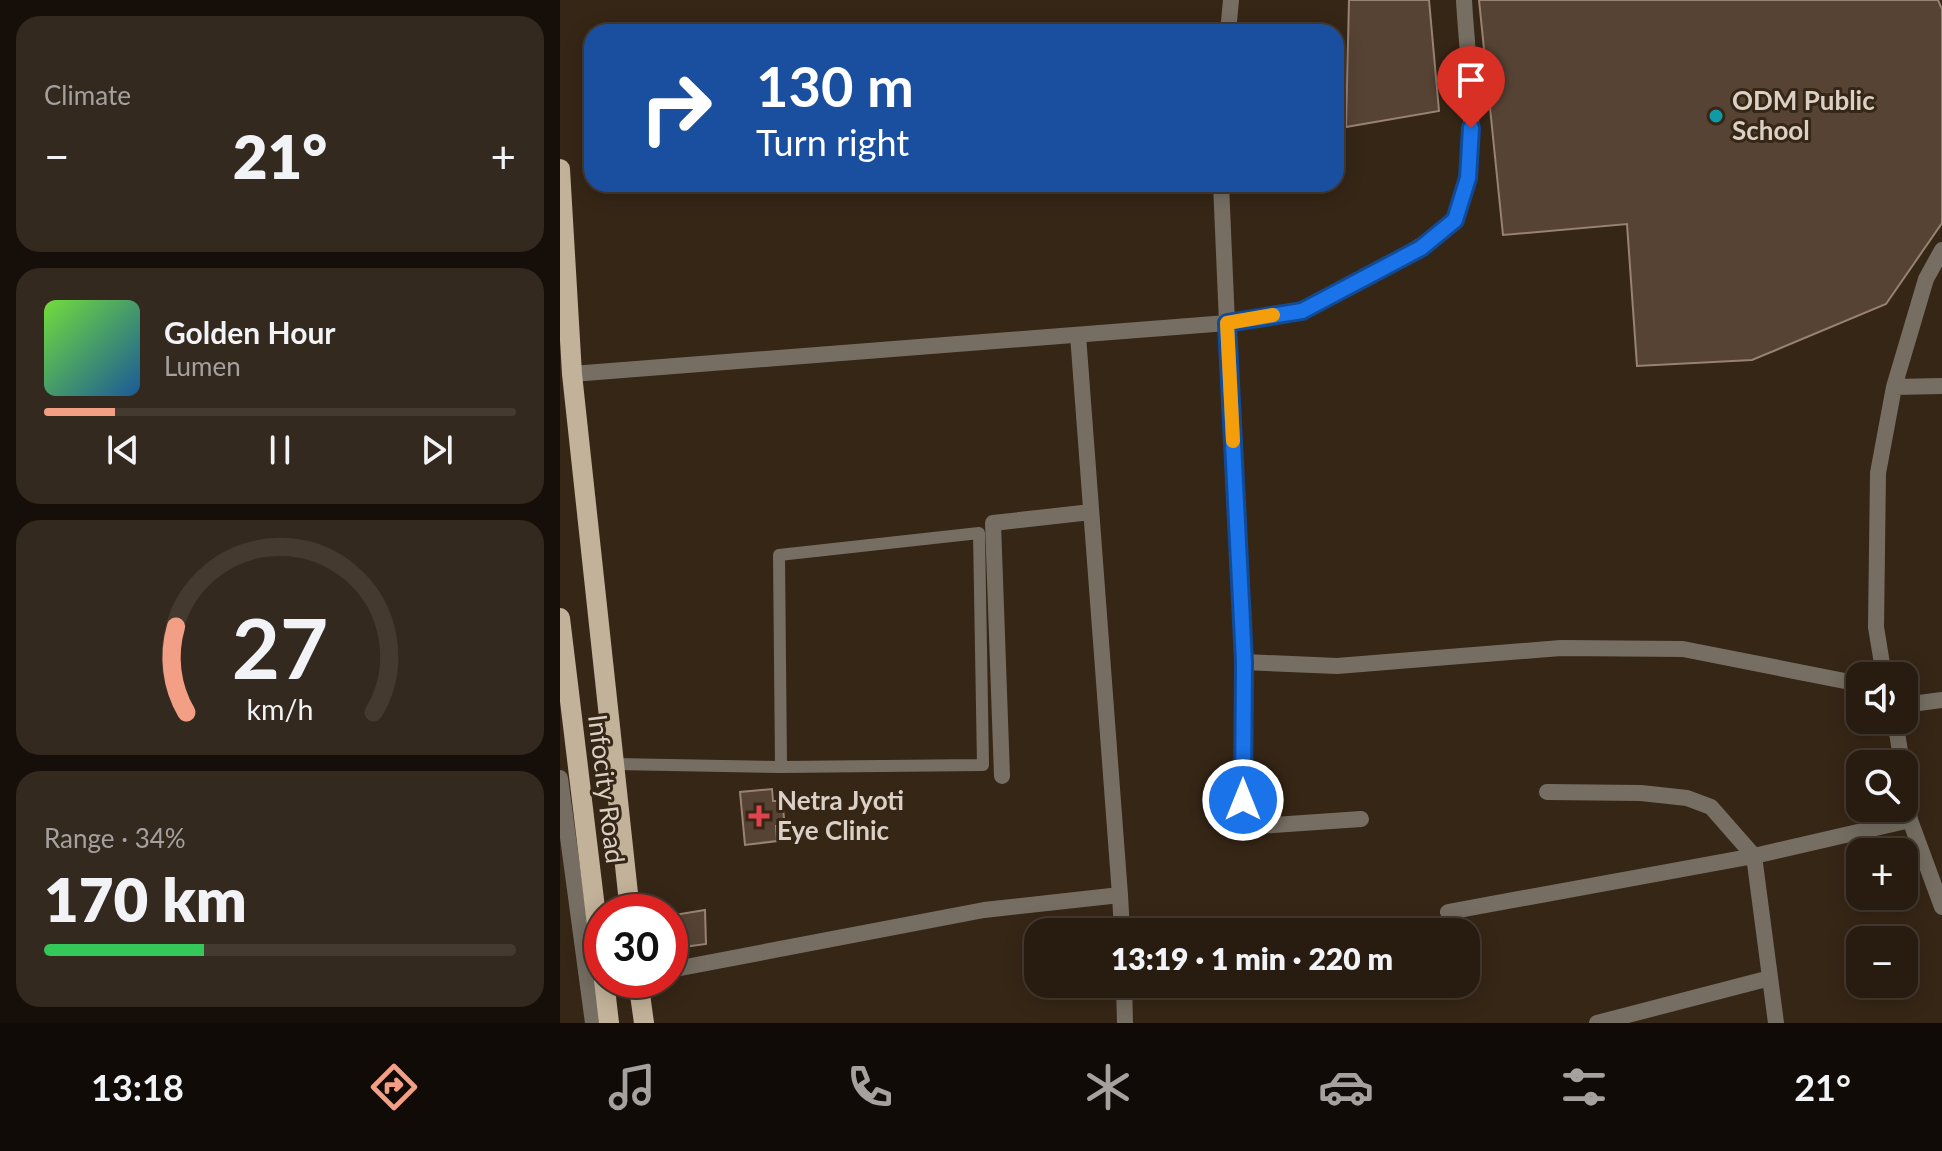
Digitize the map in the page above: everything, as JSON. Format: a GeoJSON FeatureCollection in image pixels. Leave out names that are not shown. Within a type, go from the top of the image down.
{"type":"FeatureCollection","features":[{"type":"Feature","properties":{"kind":"main road","name":"Infocity Road"},"geometry":{"type":"LineString","coordinates":[[560,169],[572,374],[628,894]]}},
{"type":"Feature","properties":{"kind":"main road","name":"Infocity Road"},"geometry":{"type":"LineString","coordinates":[[560,618],[563,680],[592,894]]}},
{"type":"Feature","properties":{"kind":"main road"},"geometry":{"type":"LineString","coordinates":[[606,998],[609,1023]]}},
{"type":"Feature","properties":{"kind":"main road"},"geometry":{"type":"LineString","coordinates":[[641,998],[644,1023]]}},
{"type":"Feature","properties":{"kind":"street"},"geometry":{"type":"LineString","coordinates":[[1229,24],[1231,0]]}},
{"type":"Feature","properties":{"kind":"street"},"geometry":{"type":"LineString","coordinates":[[572,374],[1227,323],[1302,311],[1421,248],[1455,220],[1468,178],[1471,128],[1464,0]]}},
{"type":"Feature","properties":{"kind":"street"},"geometry":{"type":"LineString","coordinates":[[1221,192],[1244,662],[1243,827],[1361,819]]}},
{"type":"Feature","properties":{"kind":"street"},"geometry":{"type":"LineString","coordinates":[[1882,662],[1876,627],[1878,473],[1894,387],[1926,279],[1942,250]]}},
{"type":"Feature","properties":{"kind":"street"},"geometry":{"type":"LineString","coordinates":[[1078,335],[1121,918]]}},
{"type":"Feature","properties":{"kind":"street"},"geometry":{"type":"LineString","coordinates":[[1894,387],[1942,386]]}},
{"type":"Feature","properties":{"kind":"street"},"geometry":{"type":"LineString","coordinates":[[1002,776],[993,523],[1091,512]]}},
{"type":"Feature","properties":{"kind":"street"},"geometry":{"type":"LineString","coordinates":[[1244,662],[1337,666],[1561,648],[1683,649],[1846,681]]}},
{"type":"Feature","properties":{"kind":"street"},"geometry":{"type":"LineString","coordinates":[[1918,703],[1942,700]]}},
{"type":"Feature","properties":{"kind":"street"},"geometry":{"type":"LineString","coordinates":[[560,778],[593,1023]]}},
{"type":"Feature","properties":{"kind":"street"},"geometry":{"type":"LineString","coordinates":[[1547,792],[1641,793],[1687,798],[1711,807],[1754,856],[1776,1023]]}},
{"type":"Feature","properties":{"kind":"street"},"geometry":{"type":"LineString","coordinates":[[1448,912],[1754,856],[1901,822]]}},
{"type":"Feature","properties":{"kind":"street"},"geometry":{"type":"LineString","coordinates":[[1911,822],[1934,860],[1942,907]]}},
{"type":"Feature","properties":{"kind":"street"},"geometry":{"type":"LineString","coordinates":[[688,967],[984,910],[1120,895]]}},
{"type":"Feature","properties":{"kind":"street"},"geometry":{"type":"LineString","coordinates":[[1597,1023],[1770,978]]}},
{"type":"Feature","properties":{"kind":"street"},"geometry":{"type":"LineString","coordinates":[[1124,998],[1125,1023]]}},
{"type":"Feature","properties":{"kind":"lane"},"geometry":{"type":"LineString","coordinates":[[615,764],[781,767],[983,765],[979,533],[779,555],[781,767]]}},
{"type":"Feature","properties":{"kind":"building"},"geometry":{"type":"Polygon","coordinates":[[[1349,0],[1429,0],[1439,111],[1346,127],[1349,0]]]}},
{"type":"Feature","properties":{"kind":"building","name":"ODM Public School"},"geometry":{"type":"Polygon","coordinates":[[[1479,0],[1938,0],[1942,9],[1942,223],[1886,304],[1752,360],[1637,366],[1627,224],[1503,235],[1479,0]]]}},
{"type":"Feature","properties":{"kind":"building"},"geometry":{"type":"Polygon","coordinates":[[[772,789],[773,801],[782,801],[785,826],[776,826],[777,841],[745,845],[740,792],[772,789]]]}},
{"type":"Feature","properties":{"kind":"building"},"geometry":{"type":"Polygon","coordinates":[[[705,910],[706,944],[688,946],[688,913],[705,910]]]}},
{"type":"Feature","properties":{"kind":"slow traffic"},"geometry":{"type":"LineString","coordinates":[[1233,441],[1227,323],[1273,315]]}},
{"type":"Feature","properties":{"kind":"place","name":"ODM Public School"},"geometry":{"type":"Point","coordinates":[1716,116]}},
{"type":"Feature","properties":{"kind":"place","name":"Netra Jyoti Eye Clinic"},"geometry":{"type":"Point","coordinates":[759,816]}},
{"type":"Feature","properties":{"kind":"route"},"geometry":{"type":"LineString","coordinates":[[1243,800],[1244,662],[1227,323],[1302,311],[1421,248],[1455,220],[1468,178],[1471,128]]}}]}
